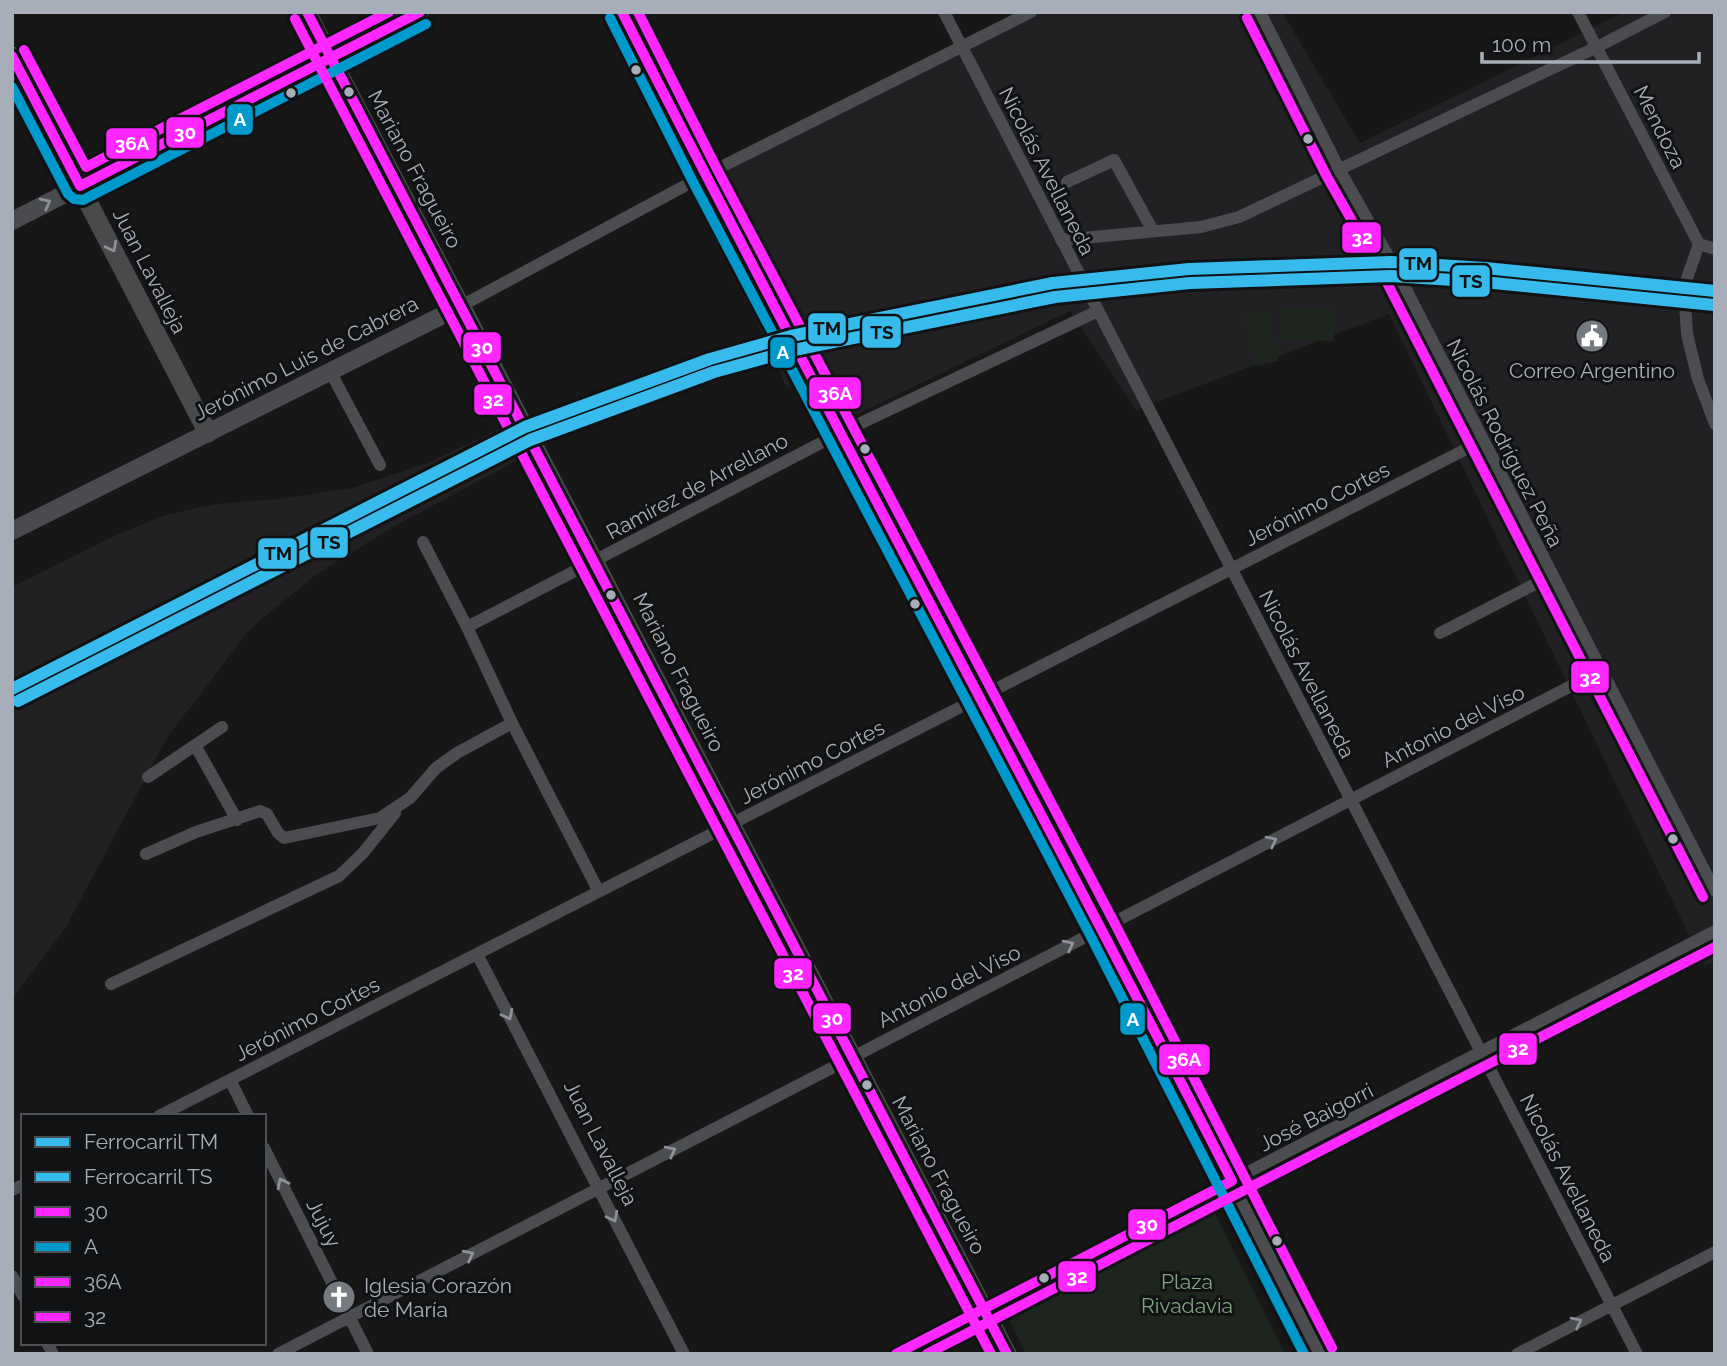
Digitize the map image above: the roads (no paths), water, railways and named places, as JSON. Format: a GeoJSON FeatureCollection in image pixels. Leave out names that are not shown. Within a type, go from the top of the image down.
{"type":"FeatureCollection","features":[{"type":"Feature","properties":{"kind":"main road","name":"Mariano Fragueiro"},"geometry":{"type":"LineString","coordinates":[[307,12],[1007,1354]]}},
{"type":"Feature","properties":{"kind":"main road"},"geometry":{"type":"LineString","coordinates":[[12,221],[420,12]]}},
{"type":"Feature","properties":{"kind":"main road","name":"Juan Lavalleja"},"geometry":{"type":"LineString","coordinates":[[12,56],[208,433]]}},
{"type":"Feature","properties":{"kind":"main road","name":"Jerónimo Luis de Cabrera"},"geometry":{"type":"LineString","coordinates":[[12,531],[461,306]]}},
{"type":"Feature","properties":{"kind":"street"},"geometry":{"type":"LineString","coordinates":[[622,12],[1102,929],[1320,1354]]}},
{"type":"Feature","properties":{"kind":"street","name":"Nicolás Avellaneda"},"geometry":{"type":"LineString","coordinates":[[943,12],[1637,1354]]}},
{"type":"Feature","properties":{"kind":"street","name":"Jerónimo Luis de Cabrera"},"geometry":{"type":"LineString","coordinates":[[461,306],[705,175],[1031,12]]}},
{"type":"Feature","properties":{"kind":"street","name":"Nicolás Rodríguez Peña"},"geometry":{"type":"LineString","coordinates":[[1260,12],[1339,169],[1396,270],[1715,891]]}},
{"type":"Feature","properties":{"kind":"street","name":"Mendoza"},"geometry":{"type":"LineString","coordinates":[[1578,12],[1699,244]]}},
{"type":"Feature","properties":{"kind":"street"},"geometry":{"type":"LineString","coordinates":[[1061,240],[1217,224],[1239,217],[1665,12]]}},
{"type":"Feature","properties":{"kind":"street"},"geometry":{"type":"LineString","coordinates":[[1067,182],[1114,160],[1153,231]]}},
{"type":"Feature","properties":{"kind":"street"},"geometry":{"type":"LineString","coordinates":[[1715,248],[1699,244],[1684,287],[1688,334],[1698,379],[1715,424]]}},
{"type":"Feature","properties":{"kind":"street","name":"Ramírez de Arrellano"},"geometry":{"type":"LineString","coordinates":[[467,627],[842,432],[1098,311]]}},
{"type":"Feature","properties":{"kind":"street"},"geometry":{"type":"LineString","coordinates":[[330,371],[380,465]]}},
{"type":"Feature","properties":{"kind":"street","name":"Jerónimo Cortes"},"geometry":{"type":"LineString","coordinates":[[163,1114],[1482,441]]}},
{"type":"Feature","properties":{"kind":"street"},"geometry":{"type":"LineString","coordinates":[[424,542],[512,723],[598,890]]}},
{"type":"Feature","properties":{"kind":"street"},"geometry":{"type":"LineString","coordinates":[[1440,634],[1551,576]]}},
{"type":"Feature","properties":{"kind":"street","name":"Antonio del Viso"},"geometry":{"type":"LineString","coordinates":[[278,1354],[1600,671]]}},
{"type":"Feature","properties":{"kind":"street"},"geometry":{"type":"LineString","coordinates":[[111,984],[339,876],[363,853],[399,807],[436,768],[457,753],[512,723]]}},
{"type":"Feature","properties":{"kind":"street"},"geometry":{"type":"LineString","coordinates":[[148,777],[222,727]]}},
{"type":"Feature","properties":{"kind":"street"},"geometry":{"type":"LineString","coordinates":[[195,745],[237,820]]}},
{"type":"Feature","properties":{"kind":"street"},"geometry":{"type":"LineString","coordinates":[[146,853],[196,832],[260,811],[267,814],[278,834],[284,838],[380,818],[399,807]]}},
{"type":"Feature","properties":{"kind":"street","name":"José Baigorri"},"geometry":{"type":"LineString","coordinates":[[896,1354],[1715,931]]}},
{"type":"Feature","properties":{"kind":"street","name":"Juan Lavalleja"},"geometry":{"type":"LineString","coordinates":[[477,954],[684,1354]]}},
{"type":"Feature","properties":{"kind":"street"},"geometry":{"type":"LineString","coordinates":[[230,1080],[247,1114]]}},
{"type":"Feature","properties":{"kind":"street","name":"Jujuy"},"geometry":{"type":"LineString","coordinates":[[266,1152],[368,1354]]}},
{"type":"Feature","properties":{"kind":"street"},"geometry":{"type":"LineString","coordinates":[[1517,1354],[1715,1252]]}},
{"type":"Feature","properties":{"kind":"street"},"geometry":{"type":"LineString","coordinates":[[12,1276],[21,1292]]}},
{"type":"Feature","properties":{"kind":"railway"},"geometry":{"type":"LineString","coordinates":[[12,700],[528,432],[715,363],[794,341],[1085,286],[1234,275],[1396,270],[1563,283],[1715,299]]}},
{"type":"Feature","properties":{"kind":"railway"},"geometry":{"type":"LineString","coordinates":[[1201,287],[1343,284]]}},
{"type":"Feature","properties":{"kind":"rail line","name":"TM"},"geometry":{"type":"LineString","coordinates":[[12,689],[525,427],[710,359],[791,336],[1053,283],[1189,269],[1391,262],[1485,268],[1715,291]]}},
{"type":"Feature","properties":{"kind":"rail line","name":"TS"},"geometry":{"type":"LineString","coordinates":[[18,701],[530,440],[714,372],[794,350],[1055,297],[1190,283],[1391,276],[1484,282],[1714,305]]}},
{"type":"Feature","properties":{"kind":"place","name":"Correo Argentino"},"geometry":{"type":"Point","coordinates":[1592,336]}},
{"type":"Feature","properties":{"kind":"place","name":"Iglesia Corazón de María"},"geometry":{"type":"Point","coordinates":[339,1297]}},
{"type":"Feature","properties":{"kind":"park label","name":"Plaza Rivadavia"},"geometry":{"type":"Point","coordinates":[1187,1293]}}]}
